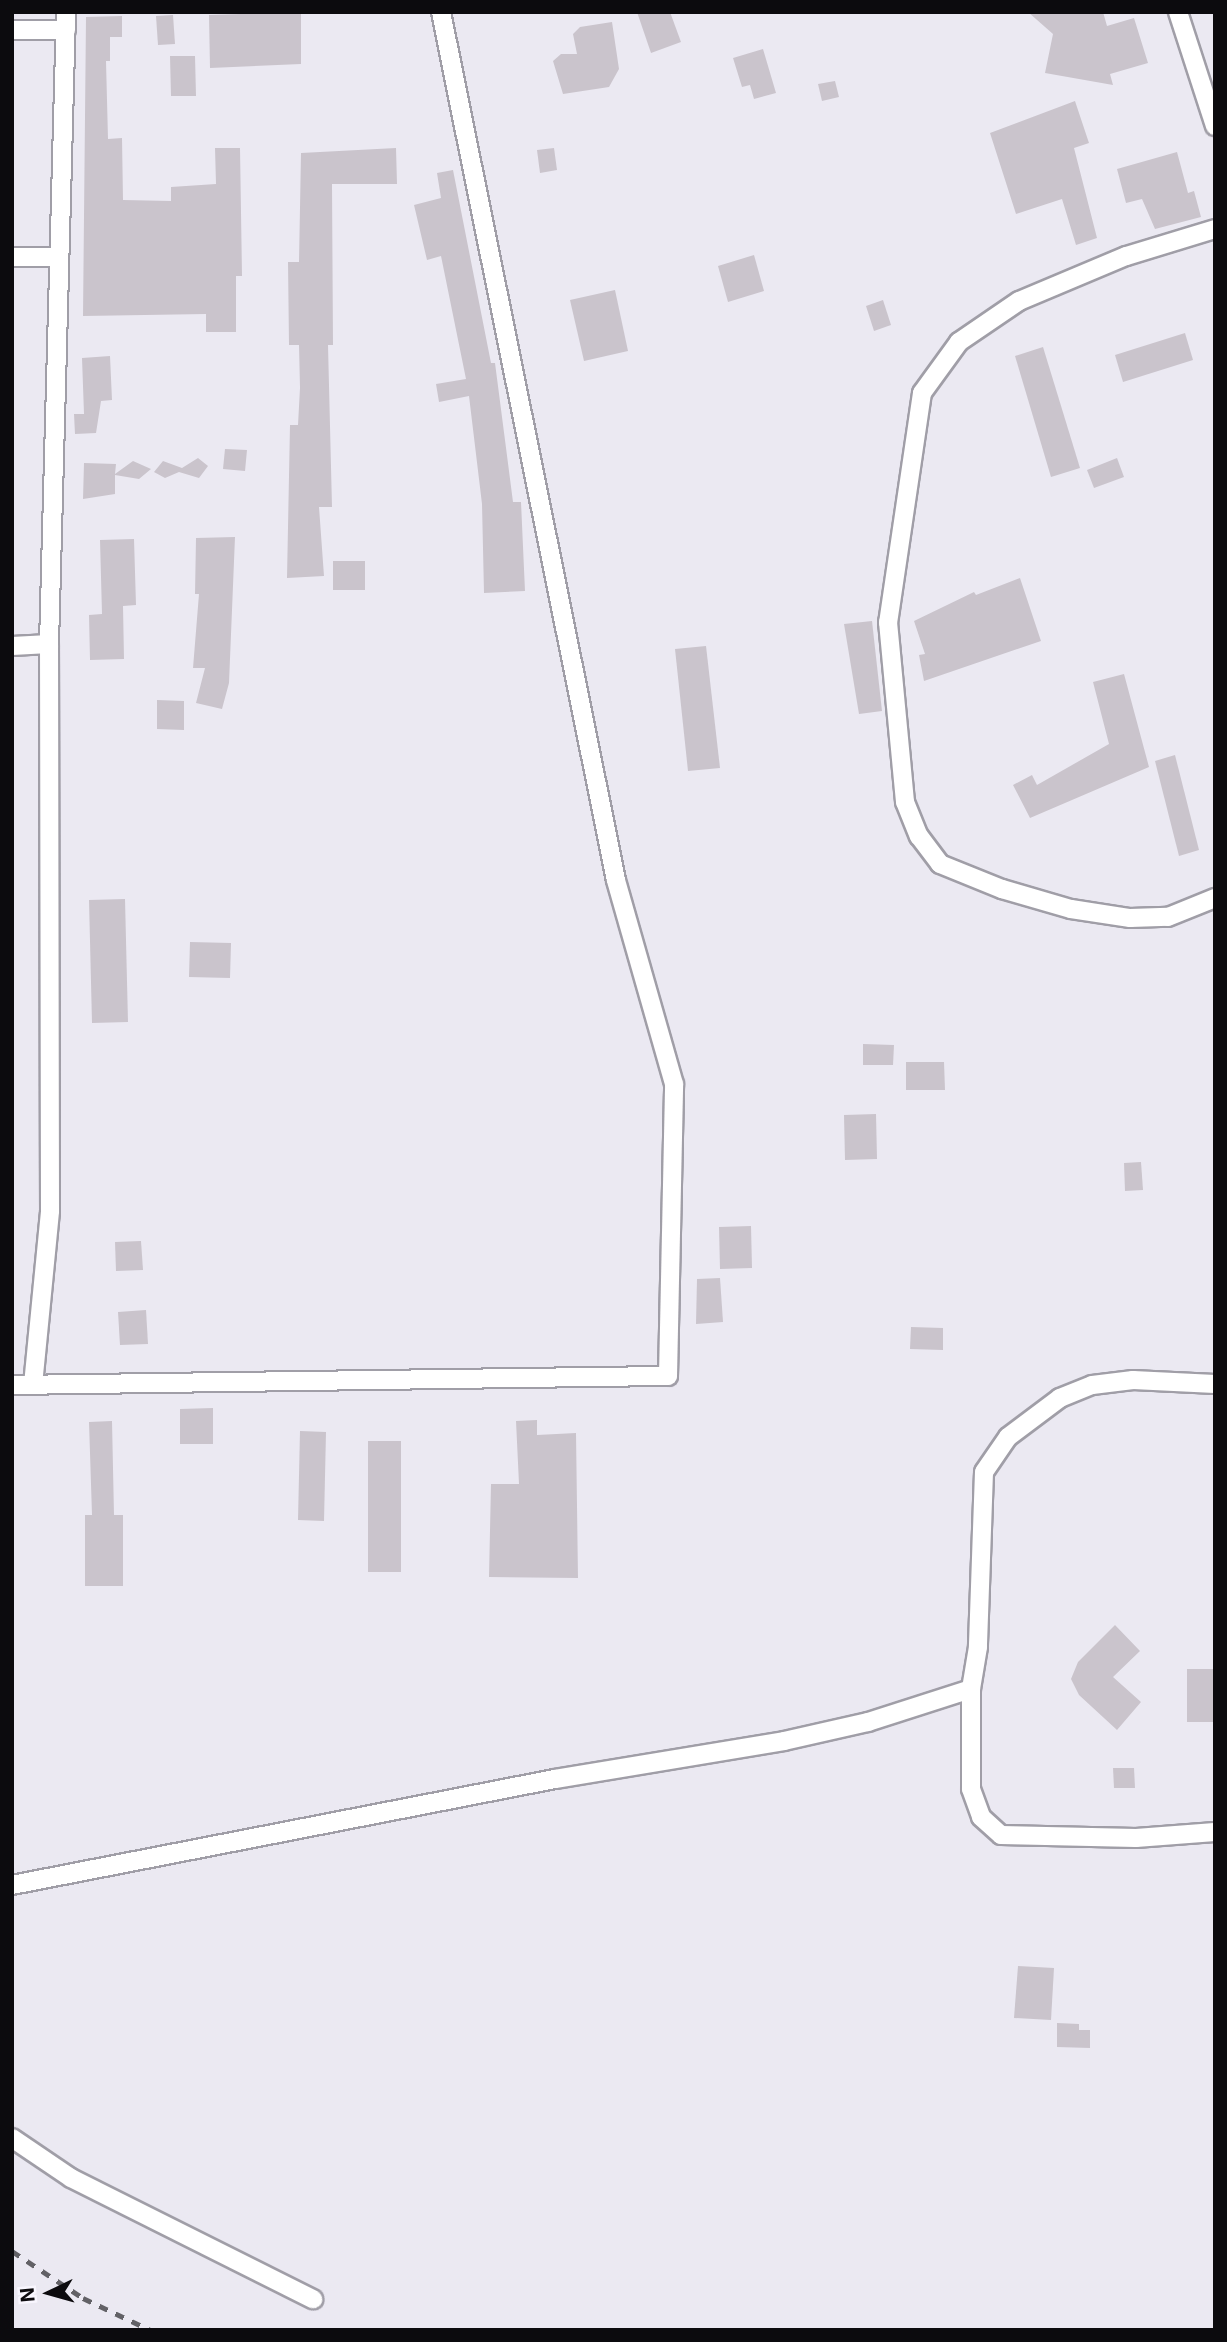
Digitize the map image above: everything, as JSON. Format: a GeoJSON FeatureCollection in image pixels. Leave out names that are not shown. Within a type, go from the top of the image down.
{"type":"FeatureCollection","features":[{"type":"Feature","properties":{"kind":"street"},"geometry":{"type":"LineString","coordinates":[[12,1385],[668,1376],[674,1084],[616,880],[441,12]]}},
{"type":"Feature","properties":{"kind":"street"},"geometry":{"type":"LineString","coordinates":[[1178,12],[1215,126]]}},
{"type":"Feature","properties":{"kind":"street"},"geometry":{"type":"LineString","coordinates":[[12,30],[66,21],[57,257],[49,644],[50,1211],[33,1385]]}},
{"type":"Feature","properties":{"kind":"street"},"geometry":{"type":"LineString","coordinates":[[1215,229],[1126,256],[1019,302],[959,342],[922,393],[888,622],[905,802],[919,836],[940,864],[1002,889],[1071,909],[1130,918],[1168,917],[1215,898]]}},
{"type":"Feature","properties":{"kind":"street"},"geometry":{"type":"LineString","coordinates":[[12,257],[57,257]]}},
{"type":"Feature","properties":{"kind":"street"},"geometry":{"type":"LineString","coordinates":[[12,646],[49,644]]}},
{"type":"Feature","properties":{"kind":"street"},"geometry":{"type":"LineString","coordinates":[[1215,1384],[1133,1380],[1092,1385],[1060,1398],[1009,1437],[984,1472],[978,1647],[971,1689],[971,1789],[981,1817],[1001,1835],[1136,1838],[1215,1832]]}},
{"type":"Feature","properties":{"kind":"street"},"geometry":{"type":"LineString","coordinates":[[12,1885],[555,1779],[784,1741],[869,1722],[971,1689]]}},
{"type":"Feature","properties":{"kind":"street"},"geometry":{"type":"LineString","coordinates":[[12,2138],[72,2178],[313,2299]]}},
{"type":"Feature","properties":{"kind":"building"},"geometry":{"type":"Polygon","coordinates":[[[301,12],[301,64],[210,68],[209,15],[301,12]]]}},
{"type":"Feature","properties":{"kind":"building"},"geometry":{"type":"Polygon","coordinates":[[[637,12],[670,12],[681,42],[651,53],[637,12]]]}},
{"type":"Feature","properties":{"kind":"building"},"geometry":{"type":"Polygon","coordinates":[[[1028,12],[1103,12],[1107,26],[1134,18],[1148,63],[1110,74],[1113,85],[1045,73],[1053,34],[1028,12]]]}},
{"type":"Feature","properties":{"kind":"building"},"geometry":{"type":"Polygon","coordinates":[[[173,15],[175,44],[158,45],[156,16],[173,15]]]}},
{"type":"Feature","properties":{"kind":"building"},"geometry":{"type":"Polygon","coordinates":[[[122,16],[122,37],[110,37],[110,61],[106,61],[108,139],[122,138],[123,200],[171,201],[171,187],[216,184],[215,148],[240,148],[242,276],[236,276],[236,332],[206,332],[206,314],[83,316],[86,17],[122,16]]]}},
{"type":"Feature","properties":{"kind":"building"},"geometry":{"type":"Polygon","coordinates":[[[612,22],[619,69],[609,87],[563,94],[553,61],[561,54],[577,54],[573,34],[580,27],[612,22]]]}},
{"type":"Feature","properties":{"kind":"building"},"geometry":{"type":"Polygon","coordinates":[[[763,49],[776,93],[754,99],[750,85],[742,87],[733,58],[763,49]]]}},
{"type":"Feature","properties":{"kind":"building"},"geometry":{"type":"Polygon","coordinates":[[[170,56],[195,56],[196,96],[171,96],[170,56]]]}},
{"type":"Feature","properties":{"kind":"building"},"geometry":{"type":"Polygon","coordinates":[[[835,81],[839,97],[822,101],[818,84],[835,81]]]}},
{"type":"Feature","properties":{"kind":"building"},"geometry":{"type":"Polygon","coordinates":[[[1075,101],[1089,143],[1074,148],[1097,238],[1076,245],[1062,199],[1016,214],[990,133],[1075,101]]]}},
{"type":"Feature","properties":{"kind":"building"},"geometry":{"type":"Polygon","coordinates":[[[396,148],[397,184],[332,184],[333,345],[328,345],[332,507],[319,507],[324,576],[287,578],[290,425],[298,425],[300,388],[299,345],[289,345],[288,262],[299,262],[301,153],[396,148]]]}},
{"type":"Feature","properties":{"kind":"building"},"geometry":{"type":"Polygon","coordinates":[[[554,148],[557,170],[540,173],[537,150],[554,148]]]}},
{"type":"Feature","properties":{"kind":"building"},"geometry":{"type":"Polygon","coordinates":[[[1177,152],[1188,193],[1194,191],[1201,217],[1155,229],[1142,199],[1126,203],[1117,169],[1177,152]]]}},
{"type":"Feature","properties":{"kind":"building"},"geometry":{"type":"Polygon","coordinates":[[[453,170],[491,363],[495,363],[513,502],[521,502],[525,591],[484,593],[482,504],[469,396],[439,402],[436,384],[466,379],[441,256],[427,260],[414,205],[441,198],[437,173],[453,170]]]}},
{"type":"Feature","properties":{"kind":"building"},"geometry":{"type":"Polygon","coordinates":[[[754,255],[764,291],[728,302],[718,266],[754,255]]]}},
{"type":"Feature","properties":{"kind":"building"},"geometry":{"type":"Polygon","coordinates":[[[615,290],[628,351],[584,361],[570,300],[615,290]]]}},
{"type":"Feature","properties":{"kind":"building"},"geometry":{"type":"Polygon","coordinates":[[[883,300],[891,325],[874,331],[866,306],[883,300]]]}},
{"type":"Feature","properties":{"kind":"building"},"geometry":{"type":"Polygon","coordinates":[[[1185,333],[1193,360],[1123,382],[1115,355],[1185,333]]]}},
{"type":"Feature","properties":{"kind":"building"},"geometry":{"type":"Polygon","coordinates":[[[1043,347],[1080,468],[1051,477],[1015,356],[1043,347]]]}},
{"type":"Feature","properties":{"kind":"building"},"geometry":{"type":"Polygon","coordinates":[[[110,356],[112,400],[101,401],[96,433],[75,434],[74,414],[84,414],[82,358],[110,356]]]}},
{"type":"Feature","properties":{"kind":"building"},"geometry":{"type":"Polygon","coordinates":[[[225,449],[247,450],[245,471],[223,469],[225,449]]]}},
{"type":"Feature","properties":{"kind":"building"},"geometry":{"type":"Polygon","coordinates":[[[198,458],[208,466],[199,478],[179,472],[165,478],[154,472],[163,461],[182,468],[198,458]]]}},
{"type":"Feature","properties":{"kind":"building"},"geometry":{"type":"Polygon","coordinates":[[[1117,458],[1124,477],[1094,488],[1087,470],[1117,458]]]}},
{"type":"Feature","properties":{"kind":"building"},"geometry":{"type":"Polygon","coordinates":[[[133,461],[151,469],[139,479],[115,475],[115,494],[83,499],[84,463],[116,464],[115,474],[133,461]]]}},
{"type":"Feature","properties":{"kind":"building"},"geometry":{"type":"Polygon","coordinates":[[[235,537],[229,683],[222,709],[196,703],[205,668],[193,668],[199,594],[195,594],[196,538],[235,537]]]}},
{"type":"Feature","properties":{"kind":"building"},"geometry":{"type":"Polygon","coordinates":[[[134,539],[136,605],[123,606],[124,659],[90,660],[89,615],[102,614],[100,540],[134,539]]]}},
{"type":"Feature","properties":{"kind":"building"},"geometry":{"type":"Polygon","coordinates":[[[333,561],[365,561],[365,590],[333,590],[333,561]]]}},
{"type":"Feature","properties":{"kind":"building"},"geometry":{"type":"Polygon","coordinates":[[[1020,578],[1041,641],[924,681],[919,655],[925,654],[914,621],[974,592],[976,595],[1020,578]]]}},
{"type":"Feature","properties":{"kind":"building"},"geometry":{"type":"Polygon","coordinates":[[[872,621],[882,711],[859,714],[844,624],[872,621]]]}},
{"type":"Feature","properties":{"kind":"building"},"geometry":{"type":"Polygon","coordinates":[[[706,646],[720,768],[688,771],[675,649],[706,646]]]}},
{"type":"Feature","properties":{"kind":"building"},"geometry":{"type":"Polygon","coordinates":[[[1124,674],[1149,767],[1030,818],[1013,785],[1032,775],[1037,785],[1109,744],[1093,682],[1124,674]]]}},
{"type":"Feature","properties":{"kind":"building"},"geometry":{"type":"Polygon","coordinates":[[[157,700],[184,701],[184,730],[157,729],[157,700]]]}},
{"type":"Feature","properties":{"kind":"building"},"geometry":{"type":"Polygon","coordinates":[[[1175,755],[1199,850],[1179,856],[1155,761],[1175,755]]]}},
{"type":"Feature","properties":{"kind":"building"},"geometry":{"type":"Polygon","coordinates":[[[125,899],[128,1022],[92,1023],[89,900],[125,899]]]}},
{"type":"Feature","properties":{"kind":"building"},"geometry":{"type":"Polygon","coordinates":[[[190,942],[231,943],[230,978],[189,977],[190,942]]]}},
{"type":"Feature","properties":{"kind":"building"},"geometry":{"type":"Polygon","coordinates":[[[863,1044],[894,1045],[893,1065],[863,1065],[863,1044]]]}},
{"type":"Feature","properties":{"kind":"building"},"geometry":{"type":"Polygon","coordinates":[[[906,1062],[944,1062],[945,1090],[906,1090],[906,1062]]]}},
{"type":"Feature","properties":{"kind":"building"},"geometry":{"type":"Polygon","coordinates":[[[876,1114],[877,1159],[845,1160],[844,1115],[876,1114]]]}},
{"type":"Feature","properties":{"kind":"building"},"geometry":{"type":"Polygon","coordinates":[[[1141,1162],[1143,1190],[1125,1191],[1124,1163],[1141,1162]]]}},
{"type":"Feature","properties":{"kind":"building"},"geometry":{"type":"Polygon","coordinates":[[[751,1226],[752,1268],[720,1269],[719,1227],[751,1226]]]}},
{"type":"Feature","properties":{"kind":"building"},"geometry":{"type":"Polygon","coordinates":[[[141,1241],[143,1270],[116,1271],[115,1242],[141,1241]]]}},
{"type":"Feature","properties":{"kind":"building"},"geometry":{"type":"Polygon","coordinates":[[[720,1278],[723,1322],[696,1324],[697,1279],[720,1278]]]}},
{"type":"Feature","properties":{"kind":"building"},"geometry":{"type":"Polygon","coordinates":[[[146,1310],[148,1344],[120,1345],[118,1312],[146,1310]]]}},
{"type":"Feature","properties":{"kind":"building"},"geometry":{"type":"Polygon","coordinates":[[[911,1327],[943,1328],[943,1350],[910,1349],[911,1327]]]}},
{"type":"Feature","properties":{"kind":"building"},"geometry":{"type":"Polygon","coordinates":[[[213,1408],[213,1444],[180,1444],[180,1409],[213,1408]]]}},
{"type":"Feature","properties":{"kind":"building"},"geometry":{"type":"Polygon","coordinates":[[[537,1420],[537,1435],[576,1433],[578,1578],[489,1577],[491,1484],[519,1484],[516,1421],[537,1420]]]}},
{"type":"Feature","properties":{"kind":"building"},"geometry":{"type":"Polygon","coordinates":[[[112,1421],[114,1515],[123,1515],[123,1586],[85,1586],[85,1515],[92,1515],[89,1422],[112,1421]]]}},
{"type":"Feature","properties":{"kind":"building"},"geometry":{"type":"Polygon","coordinates":[[[300,1431],[326,1432],[324,1521],[298,1520],[300,1431]]]}},
{"type":"Feature","properties":{"kind":"building"},"geometry":{"type":"Polygon","coordinates":[[[368,1441],[401,1441],[401,1572],[368,1572],[368,1441]]]}},
{"type":"Feature","properties":{"kind":"building"},"geometry":{"type":"Polygon","coordinates":[[[1115,1625],[1140,1651],[1113,1677],[1141,1702],[1117,1730],[1079,1695],[1071,1679],[1078,1662],[1115,1625]]]}},
{"type":"Feature","properties":{"kind":"building"},"geometry":{"type":"Polygon","coordinates":[[[1187,1669],[1215,1669],[1215,1722],[1187,1722],[1187,1669]]]}},
{"type":"Feature","properties":{"kind":"building"},"geometry":{"type":"Polygon","coordinates":[[[1113,1768],[1134,1768],[1135,1788],[1114,1788],[1113,1768]]]}},
{"type":"Feature","properties":{"kind":"building"},"geometry":{"type":"Polygon","coordinates":[[[1018,1966],[1054,1968],[1051,2020],[1014,2018],[1018,1966]]]}},
{"type":"Feature","properties":{"kind":"building"},"geometry":{"type":"Polygon","coordinates":[[[1057,2023],[1079,2024],[1079,2030],[1090,2030],[1090,2048],[1057,2047],[1057,2023]]]}},
{"type":"Feature","properties":{"kind":"railway"},"geometry":{"type":"LineString","coordinates":[[12,2251],[83,2298],[150,2330]]}}]}
